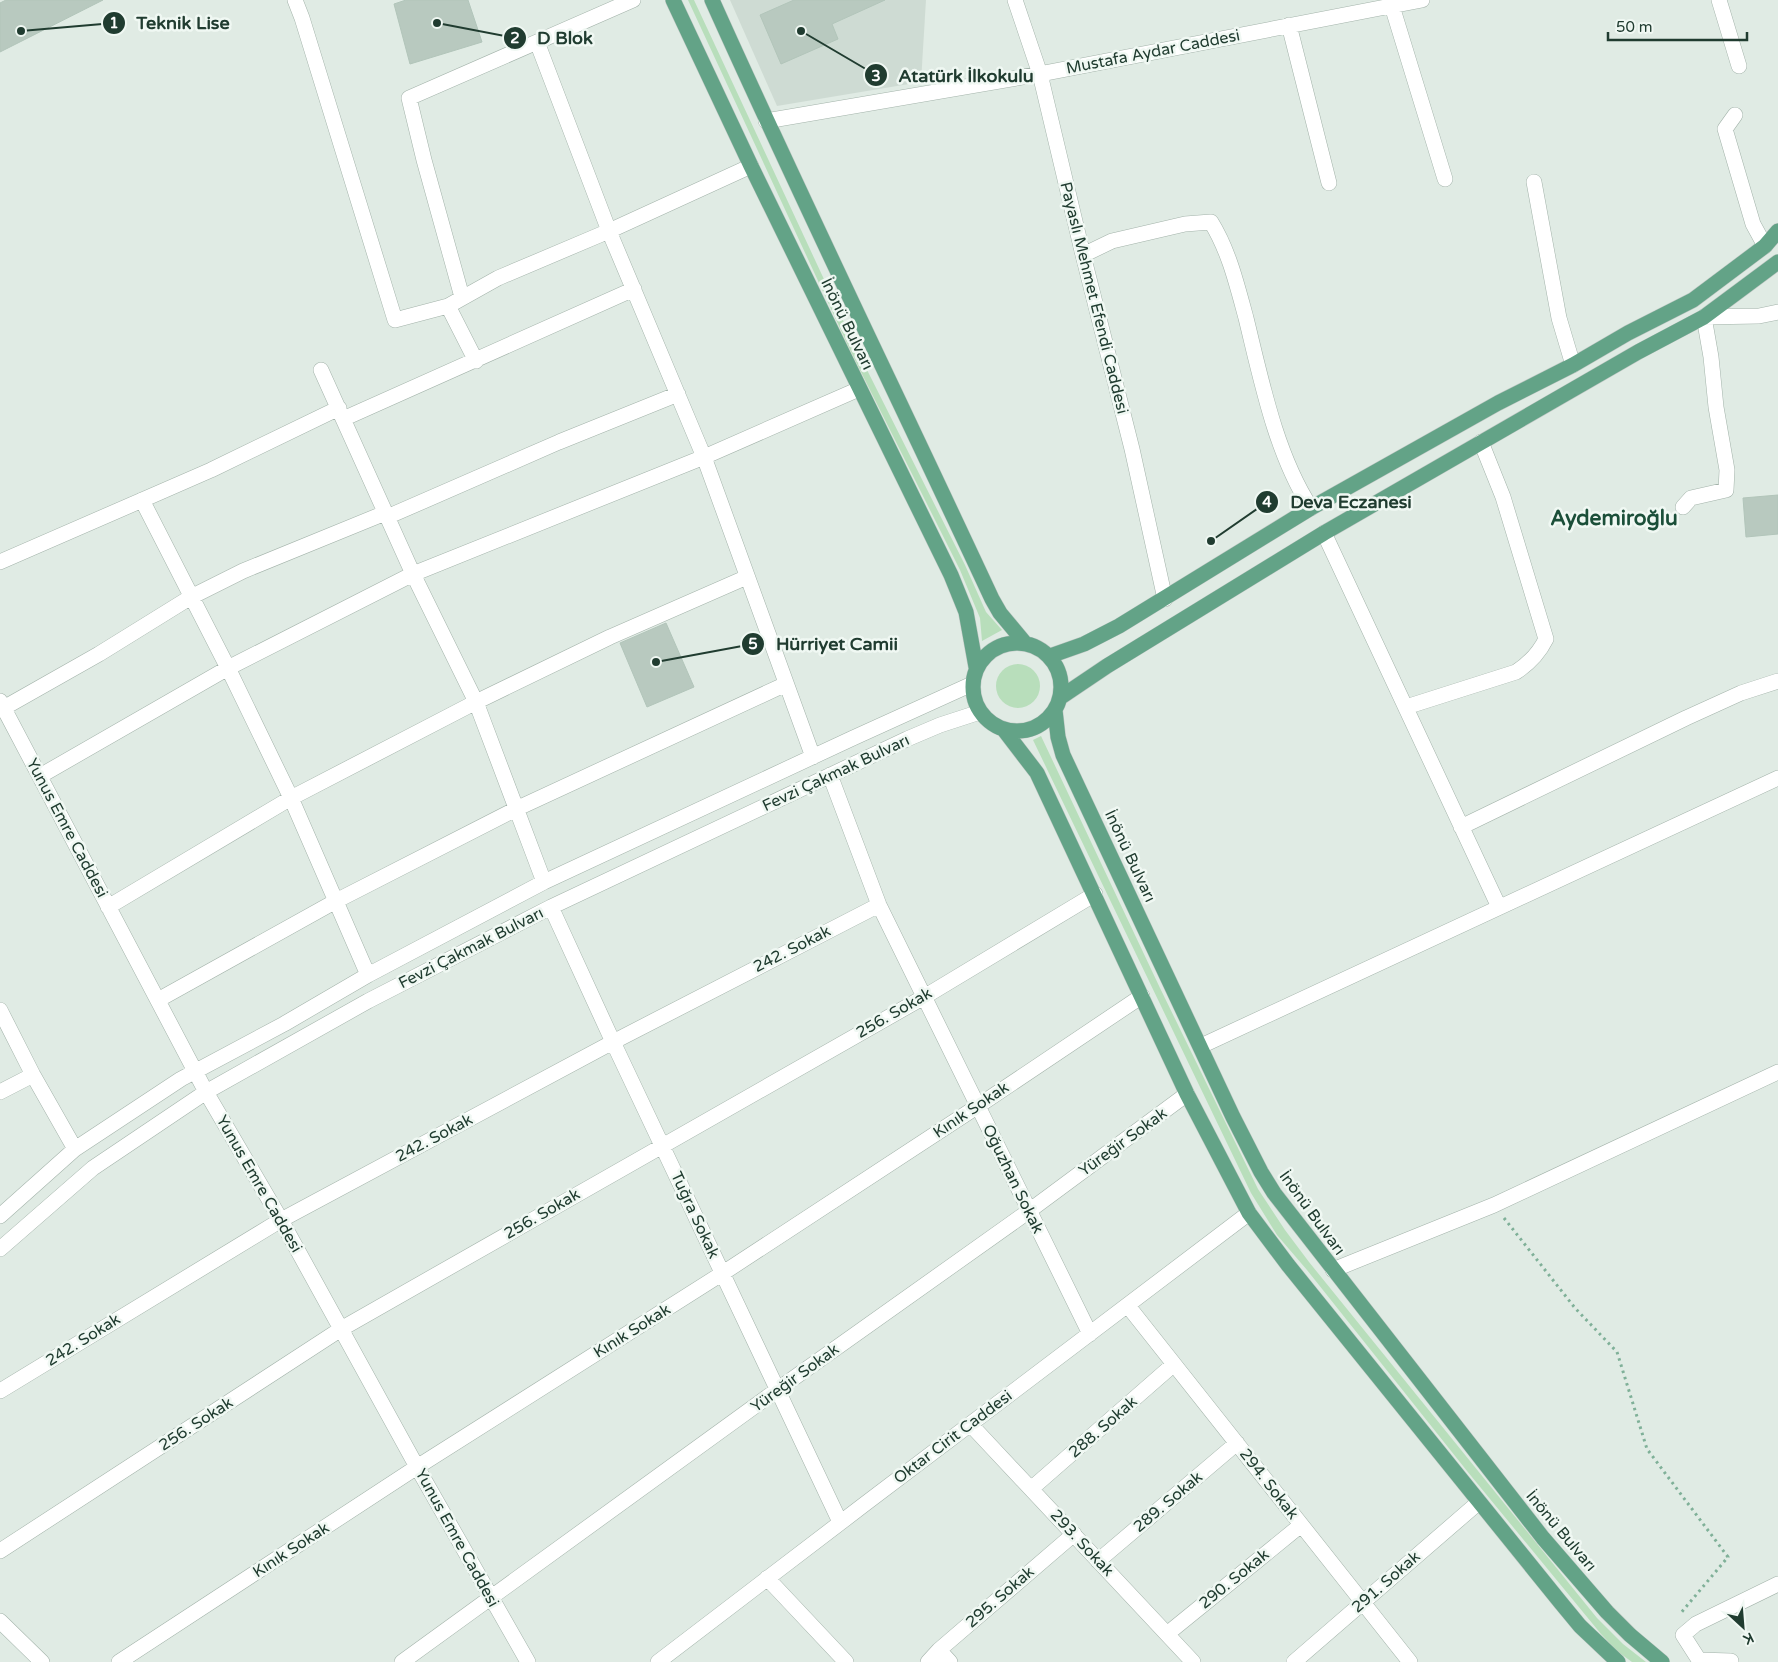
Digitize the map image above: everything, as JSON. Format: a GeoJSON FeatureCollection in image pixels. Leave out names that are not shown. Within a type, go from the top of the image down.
{"type":"FeatureCollection","features":[{"type":"Feature","properties":{"kind":"main road","name":"İnönü Bulvarı"},"geometry":{"type":"LineString","coordinates":[[674,0],[751,166],[951,574],[966,612],[976,667]]}},
{"type":"Feature","properties":{"kind":"main road"},"geometry":{"type":"LineString","coordinates":[[712,0],[766,121],[887,373],[992,599],[1000,613],[1025,643]]}},
{"type":"Feature","properties":{"kind":"main road"},"geometry":{"type":"LineString","coordinates":[[1050,656],[1101,635],[1165,598],[1310,508],[1498,403],[1693,300],[1765,246],[1778,231]]}},
{"type":"Feature","properties":{"kind":"main road"},"geometry":{"type":"LineString","coordinates":[[1058,703],[1062,682],[1058,668],[1050,656],[1038,647],[1025,643],[1010,643],[996,647],[983,657],[976,667],[972,684],[974,699],[980,712],[990,723],[1004,730],[1018,731],[1033,728],[1046,721],[1058,703],[1095,673],[1324,532],[1638,352],[1704,317],[1778,262]]}},
{"type":"Feature","properties":{"kind":"main road","name":"İnönü Bulvarı"},"geometry":{"type":"LineString","coordinates":[[1058,703],[1058,737],[1063,755],[1233,1117],[1261,1172],[1288,1212],[1332,1270],[1542,1538],[1607,1612],[1630,1635],[1662,1662]]}},
{"type":"Feature","properties":{"kind":"main road"},"geometry":{"type":"LineString","coordinates":[[1004,730],[1037,773],[1187,1094],[1249,1213],[1288,1265],[1580,1626],[1617,1662]]}},
{"type":"Feature","properties":{"kind":"street"},"geometry":{"type":"LineString","coordinates":[[295,0],[395,320],[448,306],[498,278],[609,231],[751,166]]}},
{"type":"Feature","properties":{"kind":"street"},"geometry":{"type":"LineString","coordinates":[[462,297],[409,98],[633,0]]}},
{"type":"Feature","properties":{"kind":"street","name":"Payaslı Mehmet Efendi Caddesi"},"geometry":{"type":"LineString","coordinates":[[1015,0],[1040,74],[1132,449],[1165,598]]}},
{"type":"Feature","properties":{"kind":"street","name":"Mustafa Aydar Caddesi"},"geometry":{"type":"LineString","coordinates":[[766,121],[1040,74],[1422,0]]}},
{"type":"Feature","properties":{"kind":"street"},"geometry":{"type":"LineString","coordinates":[[1719,0],[1739,66]]}},
{"type":"Feature","properties":{"kind":"street"},"geometry":{"type":"LineString","coordinates":[[1392,6],[1445,179]]}},
{"type":"Feature","properties":{"kind":"street"},"geometry":{"type":"LineString","coordinates":[[1289,25],[1329,183]]}},
{"type":"Feature","properties":{"kind":"street"},"geometry":{"type":"LineString","coordinates":[[537,42],[609,231],[704,457],[813,757]]}},
{"type":"Feature","properties":{"kind":"street"},"geometry":{"type":"LineString","coordinates":[[1735,116],[1725,129],[1753,224],[1765,246]]}},
{"type":"Feature","properties":{"kind":"street"},"geometry":{"type":"LineString","coordinates":[[1534,182],[1559,318],[1573,365]]}},
{"type":"Feature","properties":{"kind":"street"},"geometry":{"type":"LineString","coordinates":[[1083,255],[1112,241],[1185,224],[1211,222],[1220,237],[1237,282],[1272,421],[1299,491],[1310,508]]}},
{"type":"Feature","properties":{"kind":"street"},"geometry":{"type":"LineString","coordinates":[[0,562],[341,413],[476,361],[634,289]]}},
{"type":"Feature","properties":{"kind":"street"},"geometry":{"type":"LineString","coordinates":[[448,306],[476,361]]}},
{"type":"Feature","properties":{"kind":"street"},"geometry":{"type":"LineString","coordinates":[[1683,507],[1691,498],[1726,490],[1727,470],[1716,407],[1711,357],[1704,317],[1759,316],[1778,312]]}},
{"type":"Feature","properties":{"kind":"street"},"geometry":{"type":"LineString","coordinates":[[321,370],[413,574],[476,702],[544,882]]}},
{"type":"Feature","properties":{"kind":"street"},"geometry":{"type":"LineString","coordinates":[[40,776],[228,668],[413,574],[704,457],[859,389]]}},
{"type":"Feature","properties":{"kind":"street"},"geometry":{"type":"LineString","coordinates":[[1,706],[98,654],[191,597],[243,571],[386,515],[678,394]]}},
{"type":"Feature","properties":{"kind":"street"},"geometry":{"type":"LineString","coordinates":[[1406,707],[1516,672],[1535,656],[1546,639],[1503,497],[1481,442]]}},
{"type":"Feature","properties":{"kind":"street"},"geometry":{"type":"LineString","coordinates":[[142,500],[228,668],[291,798],[368,975]]}},
{"type":"Feature","properties":{"kind":"street"},"geometry":{"type":"LineString","coordinates":[[1324,532],[1499,907]]}},
{"type":"Feature","properties":{"kind":"street"},"geometry":{"type":"LineString","coordinates":[[108,907],[291,798],[476,702],[610,637],[747,578]]}},
{"type":"Feature","properties":{"kind":"street"},"geometry":{"type":"LineString","coordinates":[[1462,828],[1686,718],[1740,693],[1778,681]]}},
{"type":"Feature","properties":{"kind":"street"},"geometry":{"type":"LineString","coordinates":[[158,1000],[336,901],[516,809],[786,684]]}},
{"type":"Feature","properties":{"kind":"street","name":"Fevzi Çakmak Bulvarı"},"geometry":{"type":"LineString","coordinates":[[0,1216],[75,1149],[195,1071],[284,1024],[368,975],[544,882],[972,684]]}},
{"type":"Feature","properties":{"kind":"street","name":"Yunus Emre Caddesi"},"geometry":{"type":"LineString","coordinates":[[1,706],[40,776],[206,1092],[281,1220],[417,1468],[528,1662]]}},
{"type":"Feature","properties":{"kind":"street","name":"Fevzi Çakmak Bulvarı"},"geometry":{"type":"LineString","coordinates":[[0,1249],[93,1168],[206,1092],[368,1001],[551,907],[929,729],[980,712]]}},
{"type":"Feature","properties":{"kind":"street","name":"Oğuzhan Sokak"},"geometry":{"type":"LineString","coordinates":[[830,776],[879,905],[1090,1334]]}},
{"type":"Feature","properties":{"kind":"street"},"geometry":{"type":"LineString","coordinates":[[1201,1046],[1778,778]]}},
{"type":"Feature","properties":{"kind":"street","name":"256. Sokak"},"geometry":{"type":"LineString","coordinates":[[0,1551],[341,1329],[924,997],[1095,894]]}},
{"type":"Feature","properties":{"kind":"street","name":"242. Sokak"},"geometry":{"type":"LineString","coordinates":[[0,1391],[281,1220],[613,1042],[879,905]]}},
{"type":"Feature","properties":{"kind":"street","name":"Tuğra Sokak"},"geometry":{"type":"LineString","coordinates":[[551,907],[840,1522]]}},
{"type":"Feature","properties":{"kind":"street","name":"Kınık Sokak"},"geometry":{"type":"LineString","coordinates":[[120,1662],[417,1468],[723,1273],[1142,996]]}},
{"type":"Feature","properties":{"kind":"street"},"geometry":{"type":"LineString","coordinates":[[0,1010],[32,1075],[75,1149]]}},
{"type":"Feature","properties":{"kind":"street"},"geometry":{"type":"LineString","coordinates":[[1332,1270],[1494,1205],[1778,1072]]}},
{"type":"Feature","properties":{"kind":"street"},"geometry":{"type":"LineString","coordinates":[[0,1092],[32,1075]]}},
{"type":"Feature","properties":{"kind":"street","name":"Yüreğir Sokak"},"geometry":{"type":"LineString","coordinates":[[402,1662],[1029,1211],[1187,1094]]}},
{"type":"Feature","properties":{"kind":"street","name":"Oktar Cirit Caddesi"},"geometry":{"type":"LineString","coordinates":[[658,1662],[1249,1213]]}},
{"type":"Feature","properties":{"kind":"street","name":"294. Sokak"},"geometry":{"type":"LineString","coordinates":[[1128,1306],[1410,1662]]}},
{"type":"Feature","properties":{"kind":"street","name":"288. Sokak"},"geometry":{"type":"LineString","coordinates":[[1031,1489],[1174,1364]]}},
{"type":"Feature","properties":{"kind":"street","name":"293. Sokak"},"geometry":{"type":"LineString","coordinates":[[971,1425],[1193,1662]]}},
{"type":"Feature","properties":{"kind":"street","name":"289. Sokak"},"geometry":{"type":"LineString","coordinates":[[1098,1561],[1237,1444]]}},
{"type":"Feature","properties":{"kind":"street","name":"291. Sokak"},"geometry":{"type":"LineString","coordinates":[[1294,1662],[1479,1502]]}},
{"type":"Feature","properties":{"kind":"street","name":"290. Sokak"},"geometry":{"type":"LineString","coordinates":[[1167,1634],[1301,1525]]}},
{"type":"Feature","properties":{"kind":"street","name":"295. Sokak"},"geometry":{"type":"LineString","coordinates":[[928,1662],[939,1650],[1074,1534]]}},
{"type":"Feature","properties":{"kind":"street"},"geometry":{"type":"LineString","coordinates":[[768,1578],[846,1662]]}},
{"type":"Feature","properties":{"kind":"street"},"geometry":{"type":"LineString","coordinates":[[1731,1661],[1699,1660],[1683,1635],[1696,1624],[1778,1584]]}},
{"type":"Feature","properties":{"kind":"street"},"geometry":{"type":"LineString","coordinates":[[0,1621],[42,1662]]}},
{"type":"Feature","properties":{"kind":"street"},"geometry":{"type":"LineString","coordinates":[[939,1650],[950,1662]]}},
{"type":"Feature","properties":{"kind":"path"},"geometry":{"type":"LineString","coordinates":[[1494,1205],[1575,1308],[1617,1352],[1647,1449],[1728,1557],[1674,1621],[1683,1635]]}},
{"type":"Feature","properties":{"kind":"shaded area"},"geometry":{"type":"Polygon","coordinates":[[[730,0],[926,0],[921,82],[777,106],[730,0]]]}},
{"type":"Feature","properties":{"kind":"green space"},"geometry":{"type":"Polygon","coordinates":[[[688,0],[694,0],[856,348],[965,565],[986,612],[1002,630],[982,641],[980,618],[960,570],[851,352],[688,0]]]}},
{"type":"Feature","properties":{"kind":"green space"},"geometry":{"type":"Polygon","coordinates":[[[1018,664],[1030,668],[1036,674],[1040,686],[1036,698],[1030,704],[1018,708],[1006,704],[1000,698],[996,686],[1000,674],[1006,668],[1018,664]]]}},
{"type":"Feature","properties":{"kind":"green space"},"geometry":{"type":"Polygon","coordinates":[[[1041,736],[1160,988],[1258,1189],[1309,1262],[1597,1618],[1623,1644],[1646,1662],[1632,1662],[1617,1651],[1601,1634],[1277,1235],[1251,1193],[1033,740],[1041,736]]]}},
{"type":"Feature","properties":{"kind":"building"},"geometry":{"type":"Polygon","coordinates":[[[6,0],[103,0],[0,52],[0,3],[6,0]]]}},
{"type":"Feature","properties":{"kind":"building"},"geometry":{"type":"Polygon","coordinates":[[[406,0],[468,0],[482,42],[410,64],[394,4],[406,0]]]}},
{"type":"Feature","properties":{"kind":"building"},"geometry":{"type":"Polygon","coordinates":[[[794,0],[885,0],[832,24],[838,39],[781,64],[760,15],[794,0]]]}},
{"type":"Feature","properties":{"kind":"building"},"geometry":{"type":"Polygon","coordinates":[[[1778,495],[1778,534],[1746,537],[1743,498],[1778,495]]]}},
{"type":"Feature","properties":{"kind":"building"},"geometry":{"type":"Polygon","coordinates":[[[666,623],[694,687],[647,707],[620,643],[666,623]]]}},
{"type":"Feature","properties":{"kind":"place","name":"D Blok"},"geometry":{"type":"Point","coordinates":[437,23]}},
{"type":"Feature","properties":{"kind":"place","name":"Teknik Lise"},"geometry":{"type":"Point","coordinates":[21,31]}},
{"type":"Feature","properties":{"kind":"place","name":"Atatürk İlkokulu"},"geometry":{"type":"Point","coordinates":[801,31]}},
{"type":"Feature","properties":{"kind":"place","name":"Deva Eczanesi"},"geometry":{"type":"Point","coordinates":[1211,541]}},
{"type":"Feature","properties":{"kind":"place","name":"Hürriyet Camii"},"geometry":{"type":"Point","coordinates":[656,662]}},
{"type":"Feature","properties":{"kind":"district","name":"Aydemiroğlu"},"geometry":{"type":"Point","coordinates":[1614,518]}}]}
